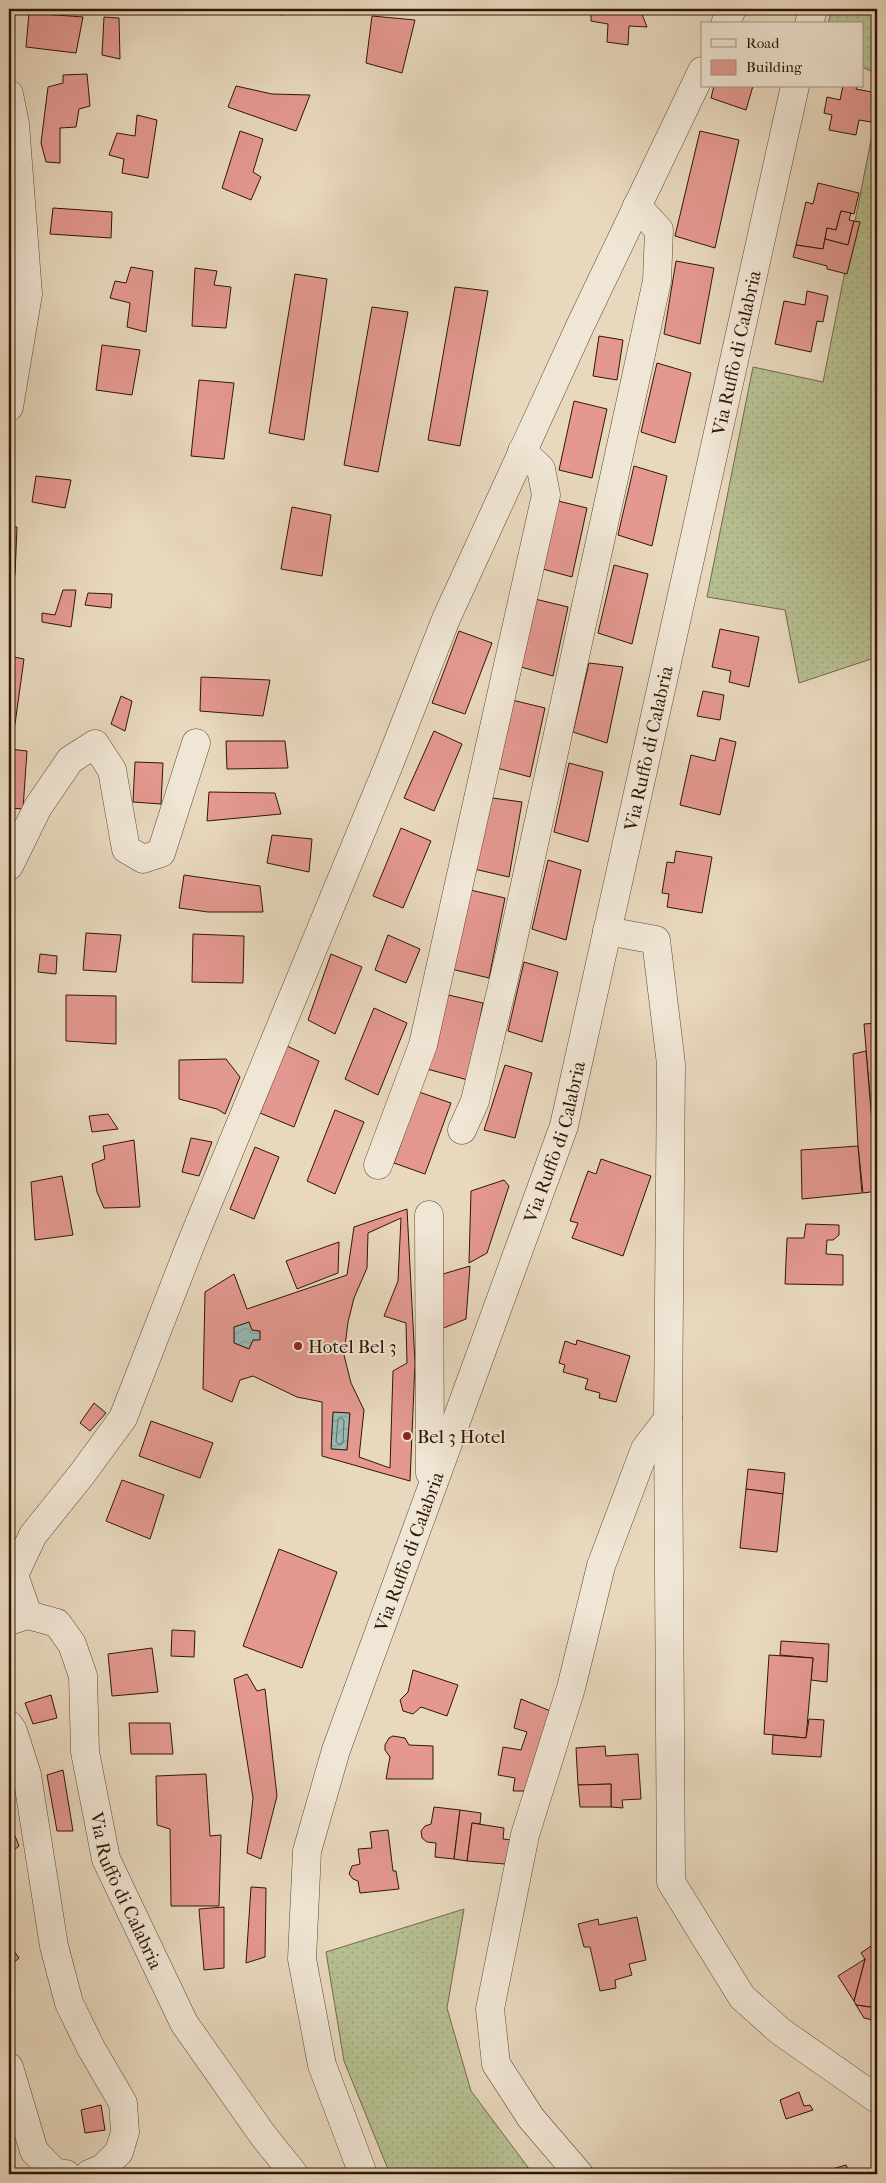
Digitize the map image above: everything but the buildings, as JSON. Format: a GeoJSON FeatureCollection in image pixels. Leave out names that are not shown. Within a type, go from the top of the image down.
{"type":"FeatureCollection","features":[{"type":"Feature","properties":{"kind":"street"},"geometry":{"type":"LineString","coordinates":[[726,22],[732,9]]}},
{"type":"Feature","properties":{"kind":"street"},"geometry":{"type":"LineString","coordinates":[[810,22],[813,9]]}},
{"type":"Feature","properties":{"kind":"street"},"geometry":{"type":"LineString","coordinates":[[18,1618],[14,1575],[33,1535],[82,1474],[123,1418],[190,1246],[388,767],[446,619],[522,451],[701,73]]}},
{"type":"Feature","properties":{"kind":"street","name":"Via Ruffo di Calabria"},"geometry":{"type":"LineString","coordinates":[[363,2174],[322,2066],[302,1959],[307,1851],[336,1750],[564,1126],[795,88]]}},
{"type":"Feature","properties":{"kind":"street"},"geometry":{"type":"LineString","coordinates":[[9,94],[15,124],[28,294],[9,407]]}},
{"type":"Feature","properties":{"kind":"street"},"geometry":{"type":"LineString","coordinates":[[462,1130],[475,1101],[511,949],[657,280],[660,230],[637,206]]}},
{"type":"Feature","properties":{"kind":"street"},"geometry":{"type":"LineString","coordinates":[[378,1165],[423,1045],[546,495],[541,469],[522,451]]}},
{"type":"Feature","properties":{"kind":"street"},"geometry":{"type":"LineString","coordinates":[[9,866],[38,807],[70,760],[95,744],[112,770],[126,849],[142,859],[161,853],[196,743]]}},
{"type":"Feature","properties":{"kind":"street"},"geometry":{"type":"LineString","coordinates":[[607,931],[656,940],[670,1054],[668,1419],[671,1882],[742,1997],[780,2031],[877,2099]]}},
{"type":"Feature","properties":{"kind":"street"},"geometry":{"type":"LineString","coordinates":[[429,1215],[430,1492]]}},
{"type":"Feature","properties":{"kind":"street"},"geometry":{"type":"LineString","coordinates":[[579,2174],[531,2118],[496,2064],[490,2009],[525,1835],[571,1688],[602,1566],[644,1448],[668,1419]]}},
{"type":"Feature","properties":{"kind":"street","name":"Via Ruffo di Calabria"},"geometry":{"type":"LineString","coordinates":[[18,1618],[56,1623],[72,1644],[83,1676],[84,1752],[106,1859],[184,2023],[262,2134],[294,2174]]}},
{"type":"Feature","properties":{"kind":"street"},"geometry":{"type":"LineString","coordinates":[[9,1725],[13,1731],[26,1774],[54,1946],[69,2002],[91,2048],[123,2104],[125,2132],[119,2152],[103,2168],[89,2174]]}},
{"type":"Feature","properties":{"kind":"street"},"geometry":{"type":"LineString","coordinates":[[9,2066],[36,2163],[54,2172],[66,2174]]}},
{"type":"Feature","properties":{"kind":"green space"},"geometry":{"type":"Polygon","coordinates":[[[832,9],[877,9],[877,74],[864,68],[864,22],[829,22],[832,9]]]}},
{"type":"Feature","properties":{"kind":"green space"},"geometry":{"type":"Polygon","coordinates":[[[877,110],[877,657],[799,683],[785,610],[707,597],[753,367],[823,382],[877,110]]]}},
{"type":"Feature","properties":{"kind":"green space"},"geometry":{"type":"Polygon","coordinates":[[[464,1909],[447,2008],[471,2091],[533,2174],[390,2174],[344,2061],[326,1952],[464,1909]]]}},
{"type":"Feature","properties":{"kind":"water"},"geometry":{"type":"Polygon","coordinates":[[[249,1322],[252,1330],[260,1331],[260,1340],[253,1340],[249,1349],[234,1343],[234,1327],[249,1322]]]}},
{"type":"Feature","properties":{"kind":"water"},"geometry":{"type":"Polygon","coordinates":[[[333,1412],[350,1413],[347,1450],[331,1449],[333,1412]]]}},
{"type":"Feature","properties":{"kind":"place","name":"Hotel Bel 3"},"geometry":{"type":"Point","coordinates":[298,1346]}},
{"type":"Feature","properties":{"kind":"place","name":"Bel 3 Hotel"},"geometry":{"type":"Point","coordinates":[407,1436]}}]}
